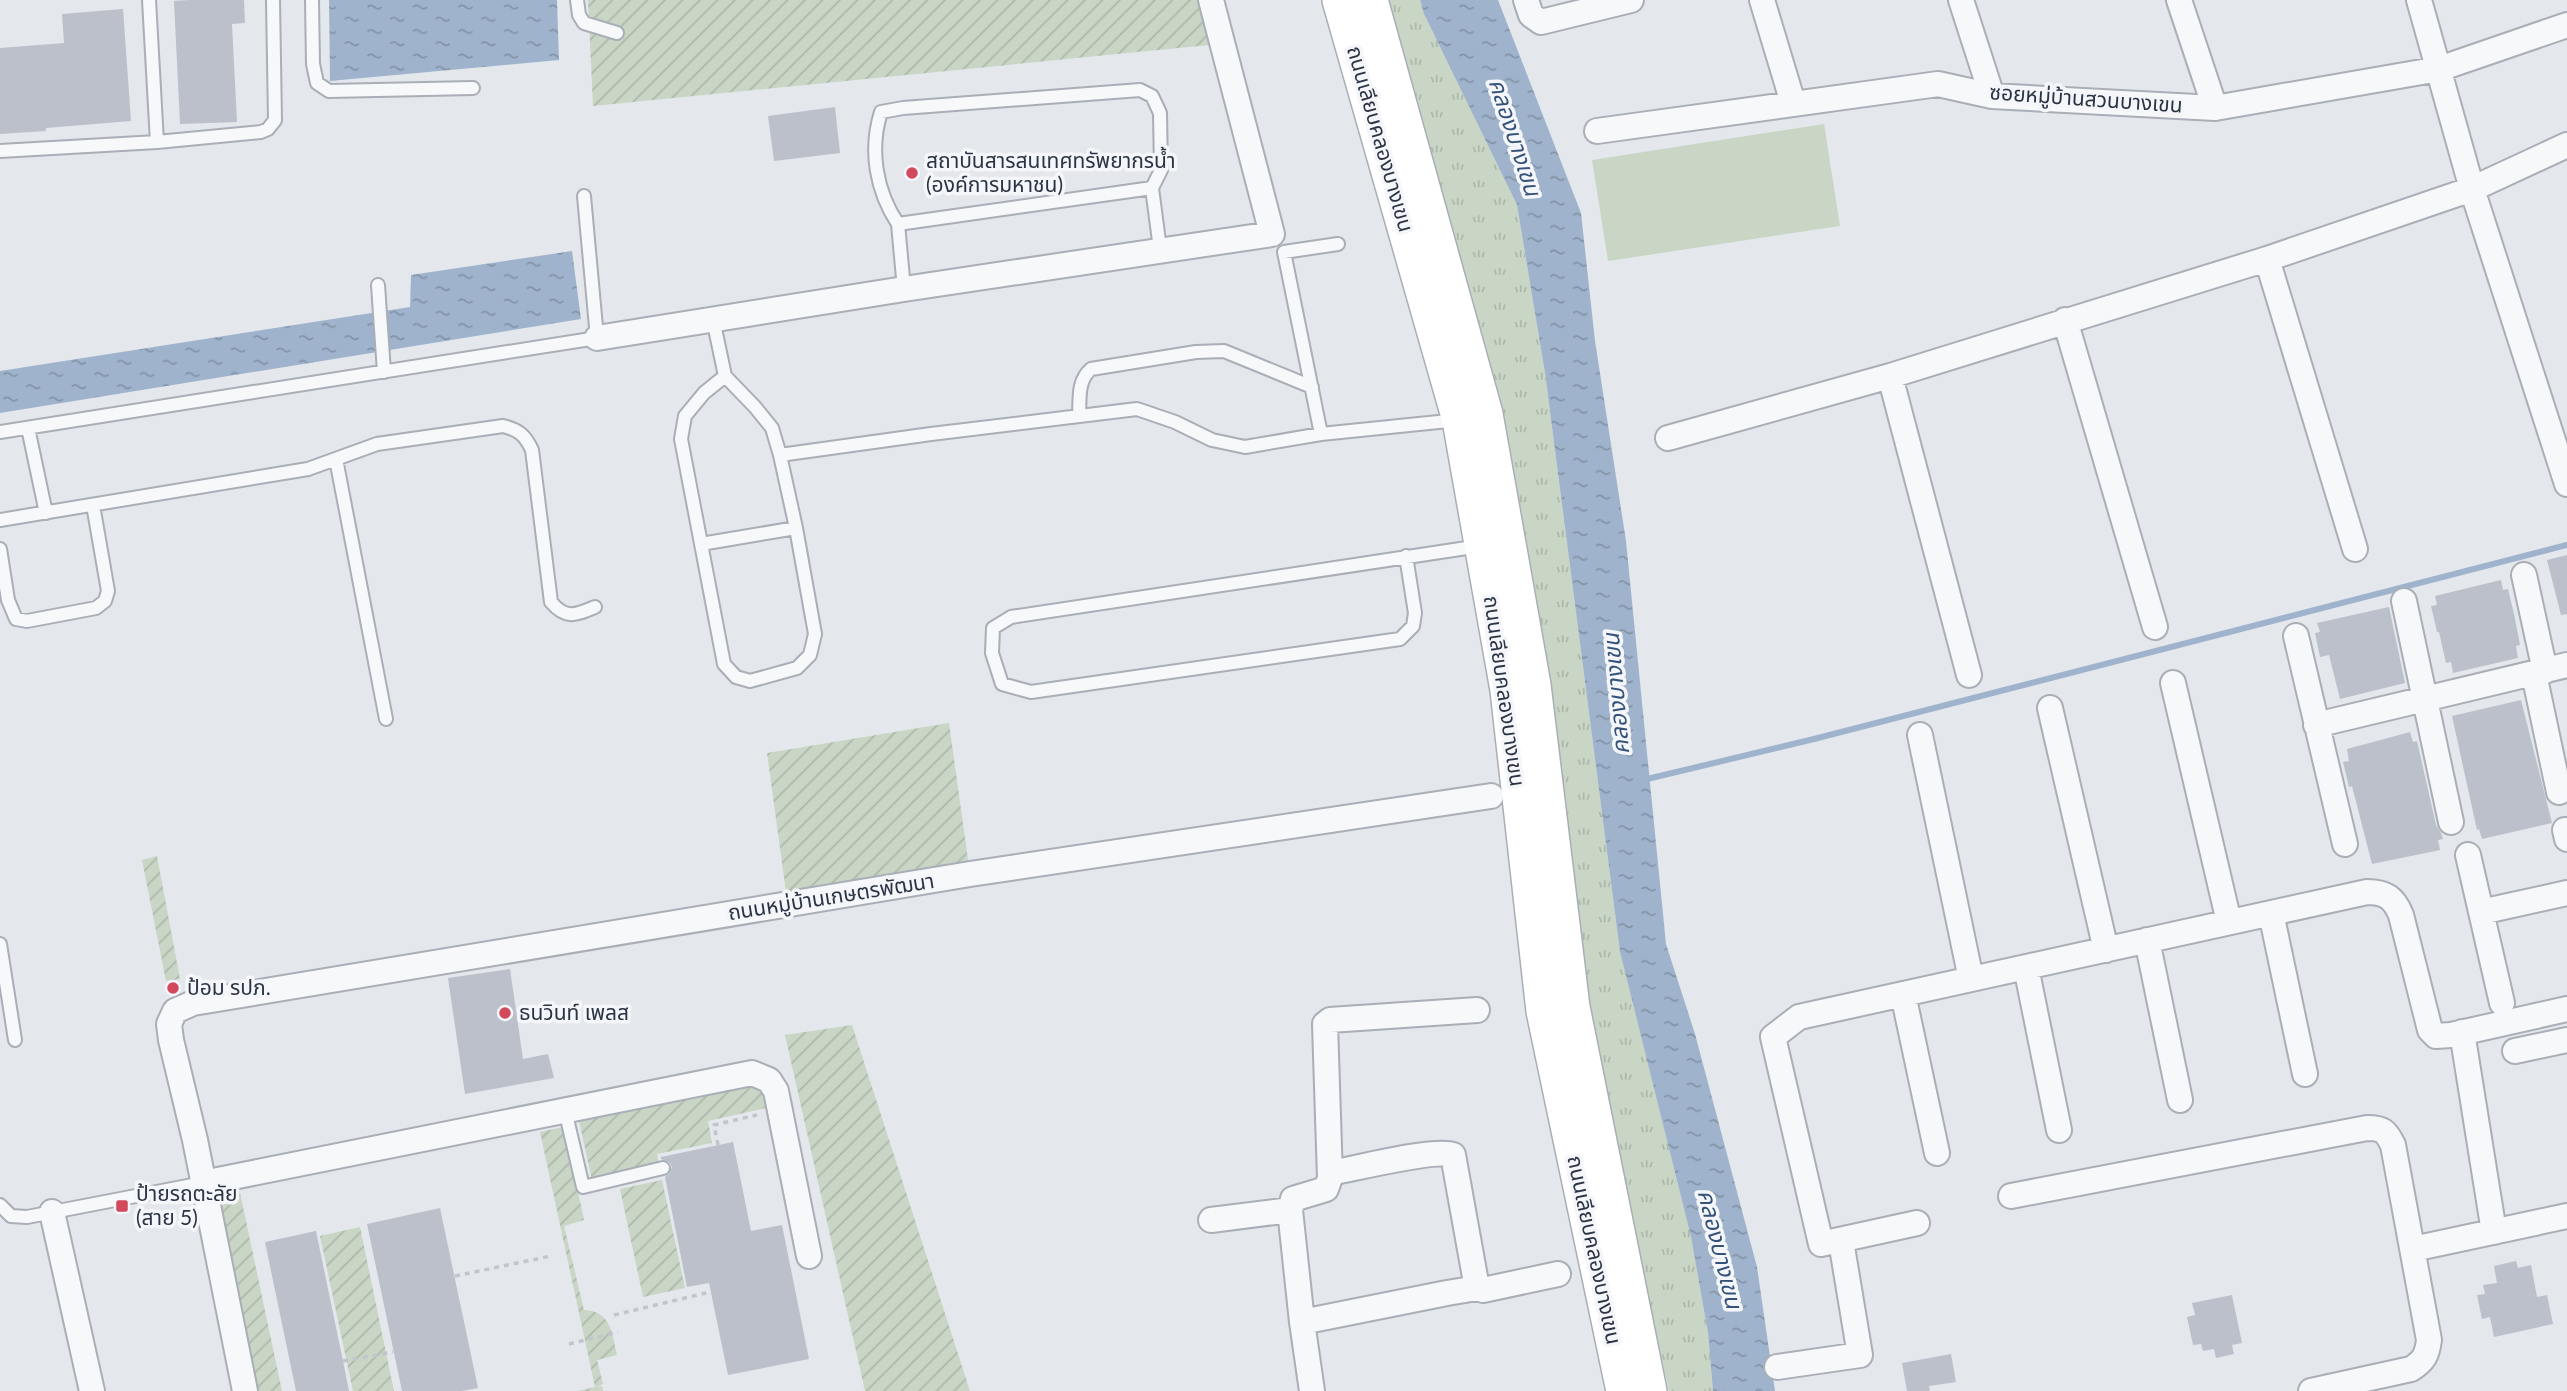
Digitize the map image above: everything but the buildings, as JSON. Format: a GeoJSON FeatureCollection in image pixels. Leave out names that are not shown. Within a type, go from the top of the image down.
{"type":"FeatureCollection","features":[{"type":"Feature","properties":{"kind":"main road","name":"ถนนเลียบคลองบางเขน"},"geometry":{"type":"LineString","coordinates":[[1340,0],[1496,543],[1533,685],[1572,1007],[1649,1391]]}},
{"type":"Feature","properties":{"kind":"main road","name":"ถนนเลียบคลองบางเขน"},"geometry":{"type":"LineString","coordinates":[[1370,0],[1485,414],[1508,690],[1544,1011],[1624,1391]]}},
{"type":"Feature","properties":{"kind":"street"},"geometry":{"type":"LineString","coordinates":[[597,338],[1272,233],[1211,0]]}},
{"type":"Feature","properties":{"kind":"street"},"geometry":{"type":"LineString","coordinates":[[1526,0],[1531,15],[1541,22],[1630,0]]}},
{"type":"Feature","properties":{"kind":"street"},"geometry":{"type":"LineString","coordinates":[[1762,0],[1793,103]]}},
{"type":"Feature","properties":{"kind":"street"},"geometry":{"type":"LineString","coordinates":[[1961,0],[1992,96]]}},
{"type":"Feature","properties":{"kind":"street"},"geometry":{"type":"LineString","coordinates":[[2179,0],[2215,108]]}},
{"type":"Feature","properties":{"kind":"street"},"geometry":{"type":"LineString","coordinates":[[2419,0],[2472,189],[2567,484]]}},
{"type":"Feature","properties":{"kind":"street","name":"ซอยหมู่บ้านสวนบางเขน"},"geometry":{"type":"LineString","coordinates":[[1598,131],[1938,84],[1992,96],[2215,108],[2439,69],[2567,24]]}},
{"type":"Feature","properties":{"kind":"street"},"geometry":{"type":"LineString","coordinates":[[1668,438],[1890,376],[2267,259],[2472,189],[2567,145]]}},
{"type":"Feature","properties":{"kind":"street"},"geometry":{"type":"LineString","coordinates":[[2267,259],[2355,549]]}},
{"type":"Feature","properties":{"kind":"street"},"geometry":{"type":"LineString","coordinates":[[2065,320],[2155,627]]}},
{"type":"Feature","properties":{"kind":"street"},"geometry":{"type":"LineString","coordinates":[[1890,376],[1969,675]]}},
{"type":"Feature","properties":{"kind":"street"},"geometry":{"type":"LineString","coordinates":[[2524,575],[2549,670],[2559,792]]}},
{"type":"Feature","properties":{"kind":"street"},"geometry":{"type":"LineString","coordinates":[[2404,601],[2451,822]]}},
{"type":"Feature","properties":{"kind":"street"},"geometry":{"type":"LineString","coordinates":[[2296,636],[2345,844]]}},
{"type":"Feature","properties":{"kind":"street"},"geometry":{"type":"LineString","coordinates":[[2316,725],[2549,670]]}},
{"type":"Feature","properties":{"kind":"street"},"geometry":{"type":"LineString","coordinates":[[2173,683],[2229,922]]}},
{"type":"Feature","properties":{"kind":"street"},"geometry":{"type":"LineString","coordinates":[[2050,708],[2106,950]]}},
{"type":"Feature","properties":{"kind":"street"},"geometry":{"type":"LineString","coordinates":[[1920,735],[1971,979]]}},
{"type":"Feature","properties":{"kind":"street","name":"ถนนหมู่บ้านเกษตรพัฒนา"},"geometry":{"type":"LineString","coordinates":[[203,1183],[170,1040],[169,1024],[174,1011],[193,1003],[956,876],[1491,796]]}},
{"type":"Feature","properties":{"kind":"street"},"geometry":{"type":"LineString","coordinates":[[2468,855],[2502,1003]]}},
{"type":"Feature","properties":{"kind":"street"},"geometry":{"type":"LineString","coordinates":[[1917,1223],[1821,1244],[1773,1037],[1800,1017],[2367,892],[2381,892],[2395,900],[2430,1030],[2436,1036],[2567,1009]]}},
{"type":"Feature","properties":{"kind":"street"},"geometry":{"type":"LineString","coordinates":[[2481,912],[2567,893]]}},
{"type":"Feature","properties":{"kind":"street"},"geometry":{"type":"LineString","coordinates":[[2271,914],[2305,1074]]}},
{"type":"Feature","properties":{"kind":"street"},"geometry":{"type":"LineString","coordinates":[[2147,940],[2180,1100]]}},
{"type":"Feature","properties":{"kind":"street"},"geometry":{"type":"LineString","coordinates":[[2026,967],[2059,1130]]}},
{"type":"Feature","properties":{"kind":"street"},"geometry":{"type":"LineString","coordinates":[[1903,994],[1937,1153]]}},
{"type":"Feature","properties":{"kind":"street"},"geometry":{"type":"LineString","coordinates":[[1307,1391],[1290,1210],[1293,1199],[1326,1189],[1330,1173],[1325,1024],[1330,1020],[1477,1010]]}},
{"type":"Feature","properties":{"kind":"street"},"geometry":{"type":"LineString","coordinates":[[2462,1032],[2494,1232]]}},
{"type":"Feature","properties":{"kind":"street"},"geometry":{"type":"LineString","coordinates":[[2515,1051],[2567,1040]]}},
{"type":"Feature","properties":{"kind":"street"},"geometry":{"type":"LineString","coordinates":[[245,1391],[203,1183],[752,1073],[769,1080],[774,1086],[809,1256]]}},
{"type":"Feature","properties":{"kind":"street"},"geometry":{"type":"LineString","coordinates":[[2011,1196],[2367,1128],[2386,1131],[2393,1145],[2413,1250],[2429,1340],[2427,1354],[2422,1362],[2412,1369],[2311,1391]]}},
{"type":"Feature","properties":{"kind":"street"},"geometry":{"type":"LineString","coordinates":[[1330,1173],[1430,1155],[1453,1155],[1476,1288]]}},
{"type":"Feature","properties":{"kind":"street"},"geometry":{"type":"LineString","coordinates":[[1211,1220],[1290,1210]]}},
{"type":"Feature","properties":{"kind":"street"},"geometry":{"type":"LineString","coordinates":[[52,1212],[92,1391]]}},
{"type":"Feature","properties":{"kind":"street"},"geometry":{"type":"LineString","coordinates":[[2413,1250],[2567,1216]]}},
{"type":"Feature","properties":{"kind":"street"},"geometry":{"type":"LineString","coordinates":[[1777,1367],[1860,1355],[1841,1241]]}},
{"type":"Feature","properties":{"kind":"street"},"geometry":{"type":"LineString","coordinates":[[1302,1322],[1558,1274]]}},
{"type":"Feature","properties":{"kind":"lane"},"geometry":{"type":"LineString","coordinates":[[149,0],[157,142]]}},
{"type":"Feature","properties":{"kind":"lane"},"geometry":{"type":"LineString","coordinates":[[0,151],[157,142],[261,132],[268,129],[275,120],[273,0]]}},
{"type":"Feature","properties":{"kind":"lane"},"geometry":{"type":"LineString","coordinates":[[313,0],[313,64],[317,83],[328,91],[473,88]]}},
{"type":"Feature","properties":{"kind":"lane"},"geometry":{"type":"LineString","coordinates":[[577,0],[579,15],[584,23],[617,33]]}},
{"type":"Feature","properties":{"kind":"lane"},"geometry":{"type":"LineString","coordinates":[[904,289],[898,224],[886,206],[878,185],[875,132],[881,113],[903,108],[1140,90],[1152,96],[1160,113],[1161,170],[1152,188],[1160,249]]}},
{"type":"Feature","properties":{"kind":"lane"},"geometry":{"type":"LineString","coordinates":[[898,224],[1152,188]]}},
{"type":"Feature","properties":{"kind":"lane"},"geometry":{"type":"LineString","coordinates":[[0,432],[597,338],[584,196]]}},
{"type":"Feature","properties":{"kind":"lane"},"geometry":{"type":"LineString","coordinates":[[1321,434],[1284,252],[1338,244]]}},
{"type":"Feature","properties":{"kind":"lane"},"geometry":{"type":"LineString","coordinates":[[378,285],[384,372]]}},
{"type":"Feature","properties":{"kind":"lane"},"geometry":{"type":"LineString","coordinates":[[713,319],[725,376],[772,428],[796,528],[815,634],[810,655],[797,668],[750,681],[736,677],[724,664],[681,439],[685,416],[704,393],[725,376]]}},
{"type":"Feature","properties":{"kind":"lane"},"geometry":{"type":"LineString","coordinates":[[1079,416],[1080,385],[1084,375],[1091,369],[1196,352],[1224,351],[1312,387]]}},
{"type":"Feature","properties":{"kind":"lane"},"geometry":{"type":"LineString","coordinates":[[780,455],[1137,409],[1175,422],[1212,440],[1245,447],[1321,434],[1460,420]]}},
{"type":"Feature","properties":{"kind":"lane"},"geometry":{"type":"LineString","coordinates":[[0,520],[309,469],[377,444],[503,426],[516,429],[525,436],[531,450],[551,602],[559,611],[569,615],[580,614],[595,607]]}},
{"type":"Feature","properties":{"kind":"lane"},"geometry":{"type":"LineString","coordinates":[[28,428],[46,513]]}},
{"type":"Feature","properties":{"kind":"lane"},"geometry":{"type":"LineString","coordinates":[[336,459],[386,719]]}},
{"type":"Feature","properties":{"kind":"lane"},"geometry":{"type":"LineString","coordinates":[[0,549],[8,600],[16,620],[27,621],[96,608],[105,601],[108,591],[93,505]]}},
{"type":"Feature","properties":{"kind":"lane"},"geometry":{"type":"LineString","coordinates":[[701,544],[796,528]]}},
{"type":"Feature","properties":{"kind":"lane"},"geometry":{"type":"LineString","coordinates":[[1406,556],[1415,613],[1413,626],[1400,639],[1031,692],[1002,684],[992,653],[993,628],[1011,617],[1406,556],[1496,543]]}},
{"type":"Feature","properties":{"kind":"lane"},"geometry":{"type":"LineString","coordinates":[[0,944],[15,1040]]}},
{"type":"Feature","properties":{"kind":"lane"},"geometry":{"type":"LineString","coordinates":[[565,1110],[583,1187],[663,1168]]}},
{"type":"Feature","properties":{"kind":"lane"},"geometry":{"type":"LineString","coordinates":[[0,1205],[11,1216],[27,1217],[203,1183]]}},
{"type":"Feature","properties":{"kind":"path"},"geometry":{"type":"LineString","coordinates":[[718,1145],[714,1125],[780,1110]]}},
{"type":"Feature","properties":{"kind":"path"},"geometry":{"type":"LineString","coordinates":[[455,1276],[551,1256]]}},
{"type":"Feature","properties":{"kind":"path"},"geometry":{"type":"LineString","coordinates":[[614,1315],[710,1292]]}},
{"type":"Feature","properties":{"kind":"path"},"geometry":{"type":"LineString","coordinates":[[569,1344],[618,1332]]}},
{"type":"Feature","properties":{"kind":"path"},"geometry":{"type":"LineString","coordinates":[[343,1361],[393,1352]]}},
{"type":"Feature","properties":{"kind":"green space"},"geometry":{"type":"Polygon","coordinates":[[[588,0],[1208,0],[1219,44],[593,106],[588,0]]]}},
{"type":"Feature","properties":{"kind":"green space"},"geometry":{"type":"Polygon","coordinates":[[[1385,0],[1420,0],[1424,14],[1517,205],[1545,373],[1620,952],[1691,1237],[1708,1333],[1713,1391],[1669,1391],[1583,1010],[1385,0]]]}},
{"type":"Feature","properties":{"kind":"green space"},"geometry":{"type":"Polygon","coordinates":[[[1824,124],[1840,226],[1608,261],[1592,160],[1824,124]]]}},
{"type":"Feature","properties":{"kind":"green space"},"geometry":{"type":"Polygon","coordinates":[[[949,723],[970,874],[787,899],[767,753],[949,723]]]}},
{"type":"Feature","properties":{"kind":"green space"},"geometry":{"type":"Polygon","coordinates":[[[157,856],[180,979],[166,981],[142,860],[157,856]]]}},
{"type":"Feature","properties":{"kind":"green space"},"geometry":{"type":"Polygon","coordinates":[[[852,1025],[970,1391],[865,1391],[785,1035],[852,1025]]]}},
{"type":"Feature","properties":{"kind":"green space"},"geometry":{"type":"Polygon","coordinates":[[[760,1082],[766,1108],[708,1121],[712,1143],[657,1154],[659,1165],[592,1180],[579,1121],[760,1082]]]}},
{"type":"Feature","properties":{"kind":"green space"},"geometry":{"type":"Polygon","coordinates":[[[564,1127],[584,1220],[564,1226],[584,1310],[600,1314],[605,1319],[617,1355],[597,1360],[603,1384],[596,1387],[602,1386],[603,1391],[578,1391],[595,1387],[540,1132],[564,1127]]]}},
{"type":"Feature","properties":{"kind":"green space"},"geometry":{"type":"Polygon","coordinates":[[[662,1180],[685,1288],[643,1297],[620,1189],[662,1180]]]}},
{"type":"Feature","properties":{"kind":"green space"},"geometry":{"type":"Polygon","coordinates":[[[239,1188],[282,1391],[257,1391],[216,1193],[239,1188]]]}},
{"type":"Feature","properties":{"kind":"green space"},"geometry":{"type":"Polygon","coordinates":[[[360,1227],[394,1391],[353,1391],[320,1236],[360,1227]]]}},
{"type":"Feature","properties":{"kind":"water"},"geometry":{"type":"Polygon","coordinates":[[[329,0],[557,0],[559,60],[330,81],[329,0]]]}},
{"type":"Feature","properties":{"kind":"water","name":"คลองบางเขน"},"geometry":{"type":"Polygon","coordinates":[[[1420,0],[1498,0],[1581,213],[1595,341],[1626,541],[1666,944],[1695,1034],[1757,1267],[1775,1391],[1713,1391],[1708,1333],[1691,1237],[1620,952],[1545,373],[1517,205],[1424,14],[1420,0]]]}},
{"type":"Feature","properties":{"kind":"water"},"geometry":{"type":"Polygon","coordinates":[[[572,251],[581,319],[0,413],[0,371],[410,307],[411,275],[572,251]]]}},
{"type":"Feature","properties":{"kind":"waterway"},"geometry":{"type":"LineString","coordinates":[[1643,780],[1814,739],[2567,545]]}},
{"type":"Feature","properties":{"kind":"place","name":"สถาบันสารสนเทศทรัพยากรน้ำ (องค์การมหาชน)"},"geometry":{"type":"Point","coordinates":[912,173]}},
{"type":"Feature","properties":{"kind":"place","name":"ป้อม รปภ."},"geometry":{"type":"Point","coordinates":[173,988]}},
{"type":"Feature","properties":{"kind":"place","name":"ธนวินท์ เพลส"},"geometry":{"type":"Point","coordinates":[505,1013]}},
{"type":"Feature","properties":{"kind":"place","name":"ป้ายรถตะลัย (สาย 5)"},"geometry":{"type":"Point","coordinates":[122,1206]}}]}
